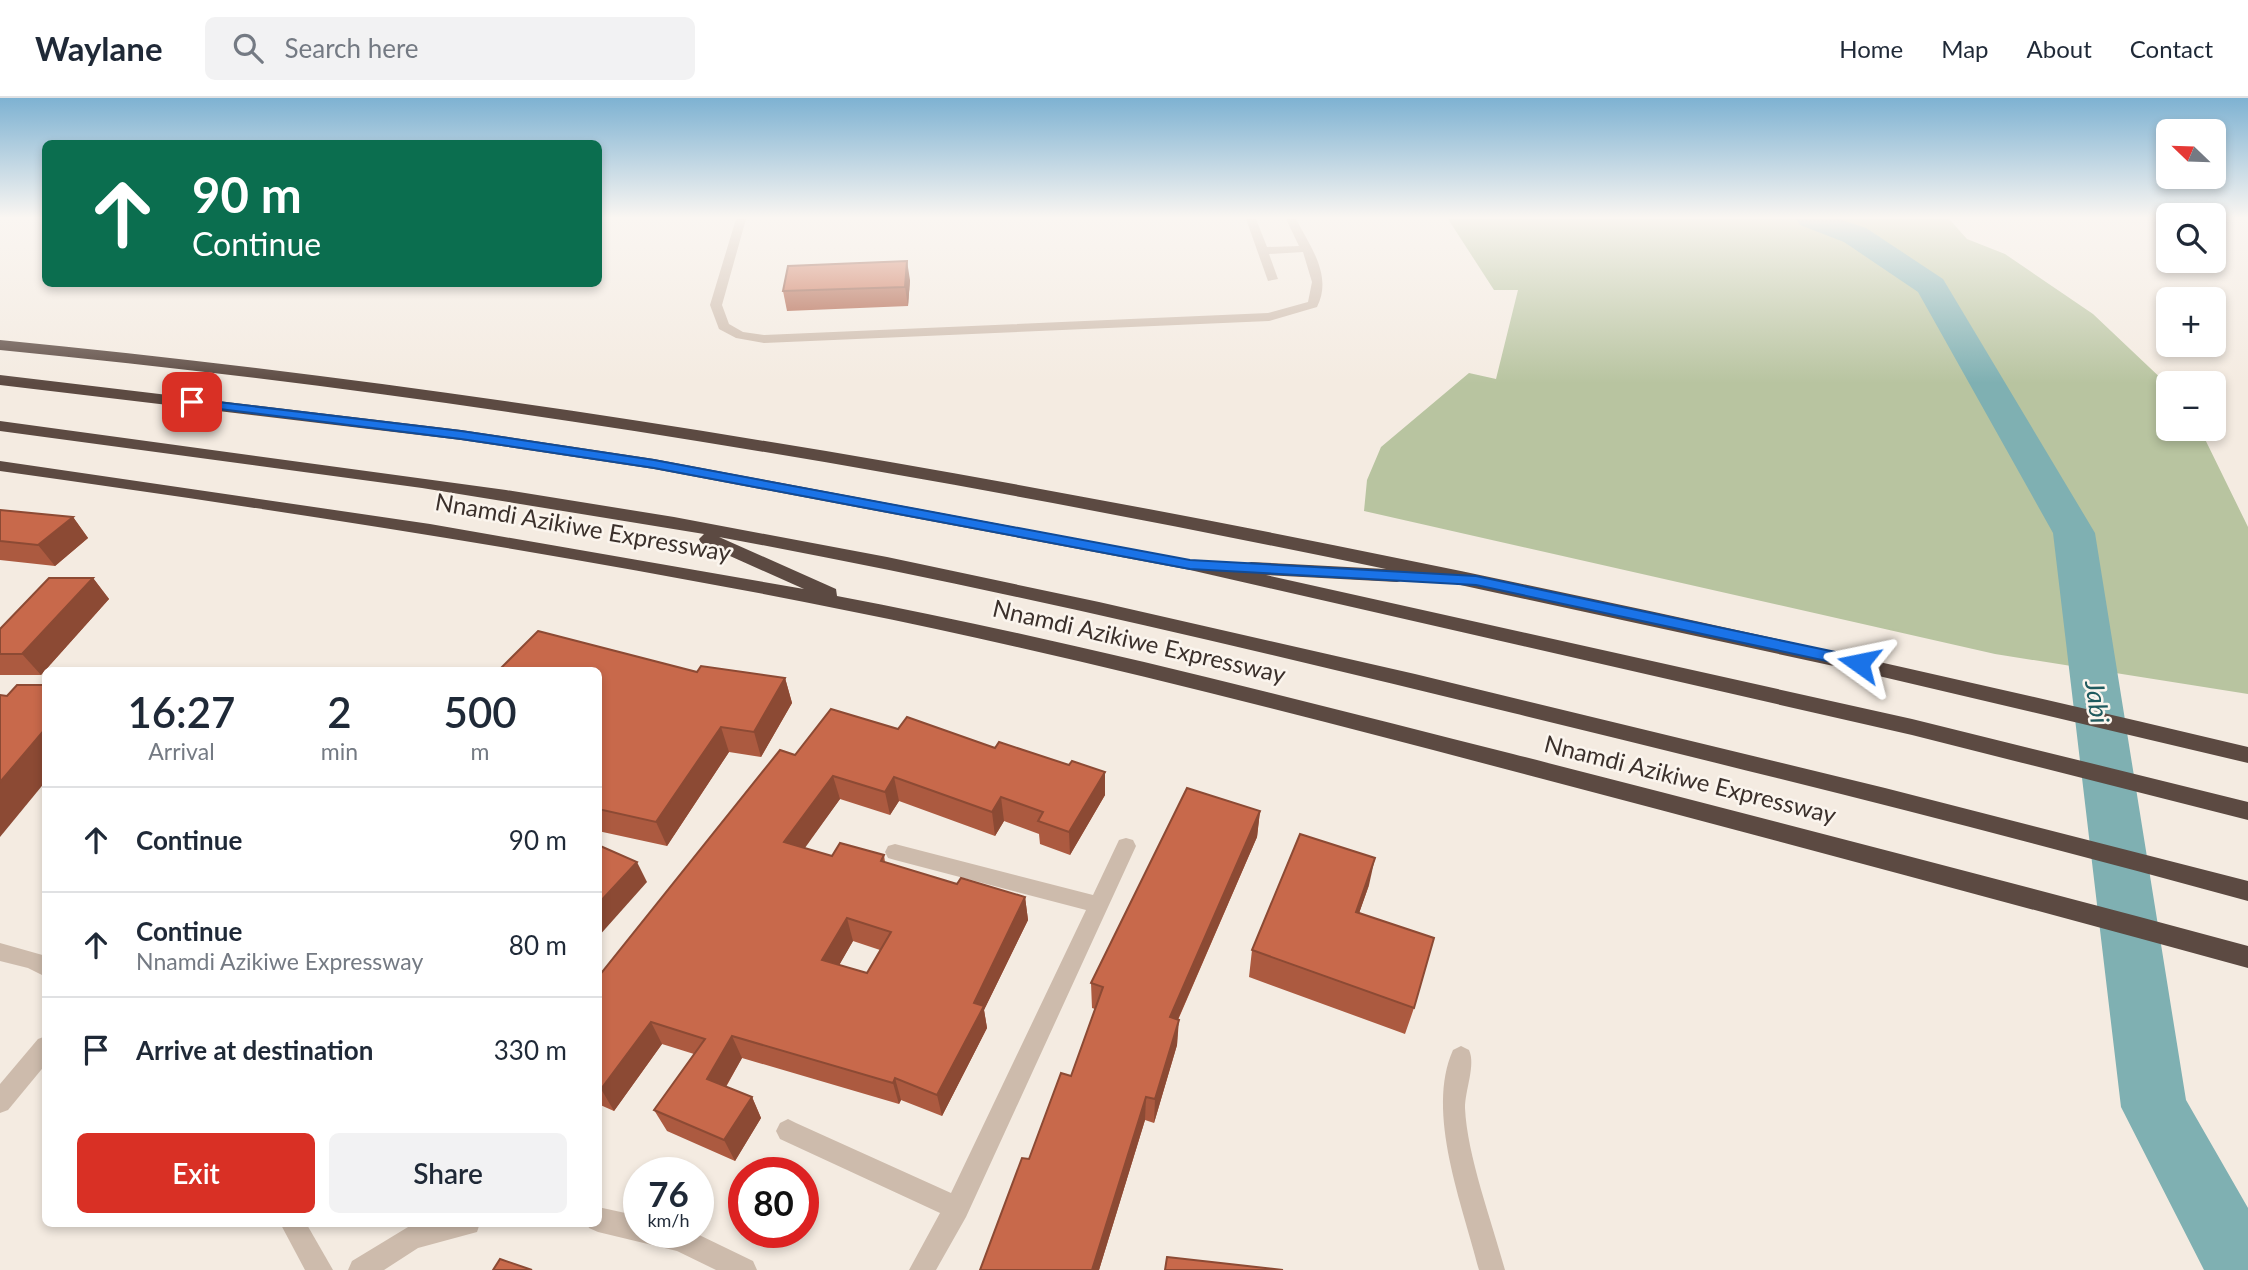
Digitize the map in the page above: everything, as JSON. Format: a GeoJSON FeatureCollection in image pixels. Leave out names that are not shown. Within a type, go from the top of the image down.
{"type":"FeatureCollection","features":[{"type":"Feature","properties":{"kind":"highway"},"geometry":{"type":"LineString","coordinates":[[0,345],[377,387],[678,430],[995,485],[1476,580],[1914,675],[2248,755]]}},
{"type":"Feature","properties":{"kind":"highway"},"geometry":{"type":"LineString","coordinates":[[0,380],[461,435],[654,464],[1190,564],[1912,727],[2248,811]]}},
{"type":"Feature","properties":{"kind":"highway","name":"Nnamdi Azikiwe Expressway"},"geometry":{"type":"LineString","coordinates":[[0,426],[297,465],[674,523],[1211,632],[1913,802],[2248,891]]}},
{"type":"Feature","properties":{"kind":"highway","name":"Nnamdi Azikiwe Expressway"},"geometry":{"type":"LineString","coordinates":[[0,466],[279,505],[551,549],[859,606],[1200,682],[1917,867],[2248,957]]}},
{"type":"Feature","properties":{"kind":"highway"},"geometry":{"type":"LineString","coordinates":[[674,523],[859,606]]}},
{"type":"Feature","properties":{"kind":"highway"},"geometry":{"type":"LineString","coordinates":[[1190,564],[1476,580]]}},
{"type":"Feature","properties":{"kind":"street"},"geometry":{"type":"LineString","coordinates":[[725,274],[716,305],[723,326],[740,335],[764,339],[1269,317],[1313,304],[1318,292],[1318,274]]}},
{"type":"Feature","properties":{"kind":"street"},"geometry":{"type":"LineString","coordinates":[[1270,274],[1272,279]]}},
{"type":"Feature","properties":{"kind":"street"},"geometry":{"type":"LineString","coordinates":[[922,1270],[957,1208],[1126,846]]}},
{"type":"Feature","properties":{"kind":"street"},"geometry":{"type":"LineString","coordinates":[[895,852],[1098,905]]}},
{"type":"Feature","properties":{"kind":"street"},"geometry":{"type":"LineString","coordinates":[[0,953],[33,960],[42,966]]}},
{"type":"Feature","properties":{"kind":"street"},"geometry":{"type":"LineString","coordinates":[[0,1102],[42,1051]]}},
{"type":"Feature","properties":{"kind":"street"},"geometry":{"type":"LineString","coordinates":[[1461,1057],[1453,1093],[1454,1125],[1492,1270]]}},
{"type":"Feature","properties":{"kind":"street"},"geometry":{"type":"LineString","coordinates":[[788,1131],[957,1208]]}},
{"type":"Feature","properties":{"kind":"street"},"geometry":{"type":"LineString","coordinates":[[602,1220],[623,1225]]}},
{"type":"Feature","properties":{"kind":"street"},"geometry":{"type":"LineString","coordinates":[[294,1227],[320,1270]]}},
{"type":"Feature","properties":{"kind":"street"},"geometry":{"type":"LineString","coordinates":[[361,1270],[413,1237],[452,1227]]}},
{"type":"Feature","properties":{"kind":"street"},"geometry":{"type":"LineString","coordinates":[[699,1248],[744,1270]]}},
{"type":"Feature","properties":{"kind":"green space"},"geometry":{"type":"Polygon","coordinates":[[[1483,274],[2034,274],[2093,314],[2156,374],[2156,441],[2206,441],[2248,527],[2248,694],[1995,654],[1364,511],[1367,480],[1381,447],[1469,373],[1496,379],[1518,290],[1494,290],[1483,274]]]}},
{"type":"Feature","properties":{"kind":"building"},"geometry":{"type":"Polygon","coordinates":[[[786,274],[906,274],[905,287],[783,291],[786,274]]]}},
{"type":"Feature","properties":{"kind":"building"},"geometry":{"type":"Polygon","coordinates":[[[0,510],[73,517],[38,545],[0,541],[0,510]]]}},
{"type":"Feature","properties":{"kind":"building"},"geometry":{"type":"Polygon","coordinates":[[[49,578],[93,578],[22,654],[0,654],[0,629],[49,578]]]}},
{"type":"Feature","properties":{"kind":"building"},"geometry":{"type":"Polygon","coordinates":[[[538,631],[697,672],[701,666],[785,678],[754,732],[721,727],[656,822],[602,810],[602,667],[502,667],[538,631]]]}},
{"type":"Feature","properties":{"kind":"building"},"geometry":{"type":"Polygon","coordinates":[[[17,685],[42,685],[42,733],[0,782],[0,695],[7,696],[17,685]]]}},
{"type":"Feature","properties":{"kind":"building"},"geometry":{"type":"Polygon","coordinates":[[[831,709],[898,729],[907,717],[995,748],[999,742],[1069,765],[1072,761],[1105,772],[1069,832],[1038,821],[1043,812],[1001,797],[992,812],[894,777],[885,792],[833,776],[784,842],[832,856],[840,843],[884,855],[881,861],[957,884],[961,878],[1025,897],[974,1003],[984,1006],[937,1095],[895,1078],[893,1083],[732,1036],[707,1079],[752,1097],[724,1140],[654,1110],[705,1039],[651,1022],[602,1088],[602,972],[780,750],[795,755],[831,709]],[[847,918],[822,960],[867,973],[891,932],[847,918]]]}},
{"type":"Feature","properties":{"kind":"building"},"geometry":{"type":"Polygon","coordinates":[[[1187,788],[1260,811],[1170,1017],[1179,1020],[1155,1099],[1146,1097],[1092,1270],[980,1270],[1022,1158],[1029,1159],[1061,1073],[1071,1076],[1103,987],[1091,983],[1187,788]]]}},
{"type":"Feature","properties":{"kind":"building"},"geometry":{"type":"Polygon","coordinates":[[[1300,834],[1375,858],[1356,912],[1434,938],[1414,1008],[1252,950],[1300,834]]]}},
{"type":"Feature","properties":{"kind":"building"},"geometry":{"type":"Polygon","coordinates":[[[602,847],[637,862],[602,900],[602,847]]]}},
{"type":"Feature","properties":{"kind":"building"},"geometry":{"type":"Polygon","coordinates":[[[1167,1257],[1283,1270],[1165,1270],[1167,1257]]]}},
{"type":"Feature","properties":{"kind":"building"},"geometry":{"type":"Polygon","coordinates":[[[500,1259],[532,1270],[493,1270],[500,1259]]]}},
{"type":"Feature","properties":{"kind":"waterway","name":"Jabi"},"geometry":{"type":"LineString","coordinates":[[1913,274],[1931,286],[2074,533],[2154,1107],[2243,1270]]}},
{"type":"Feature","properties":{"kind":"route"},"geometry":{"type":"LineString","coordinates":[[192,402],[461,435],[654,464],[1190,564],[1476,580],[1859,663]]}}]}
